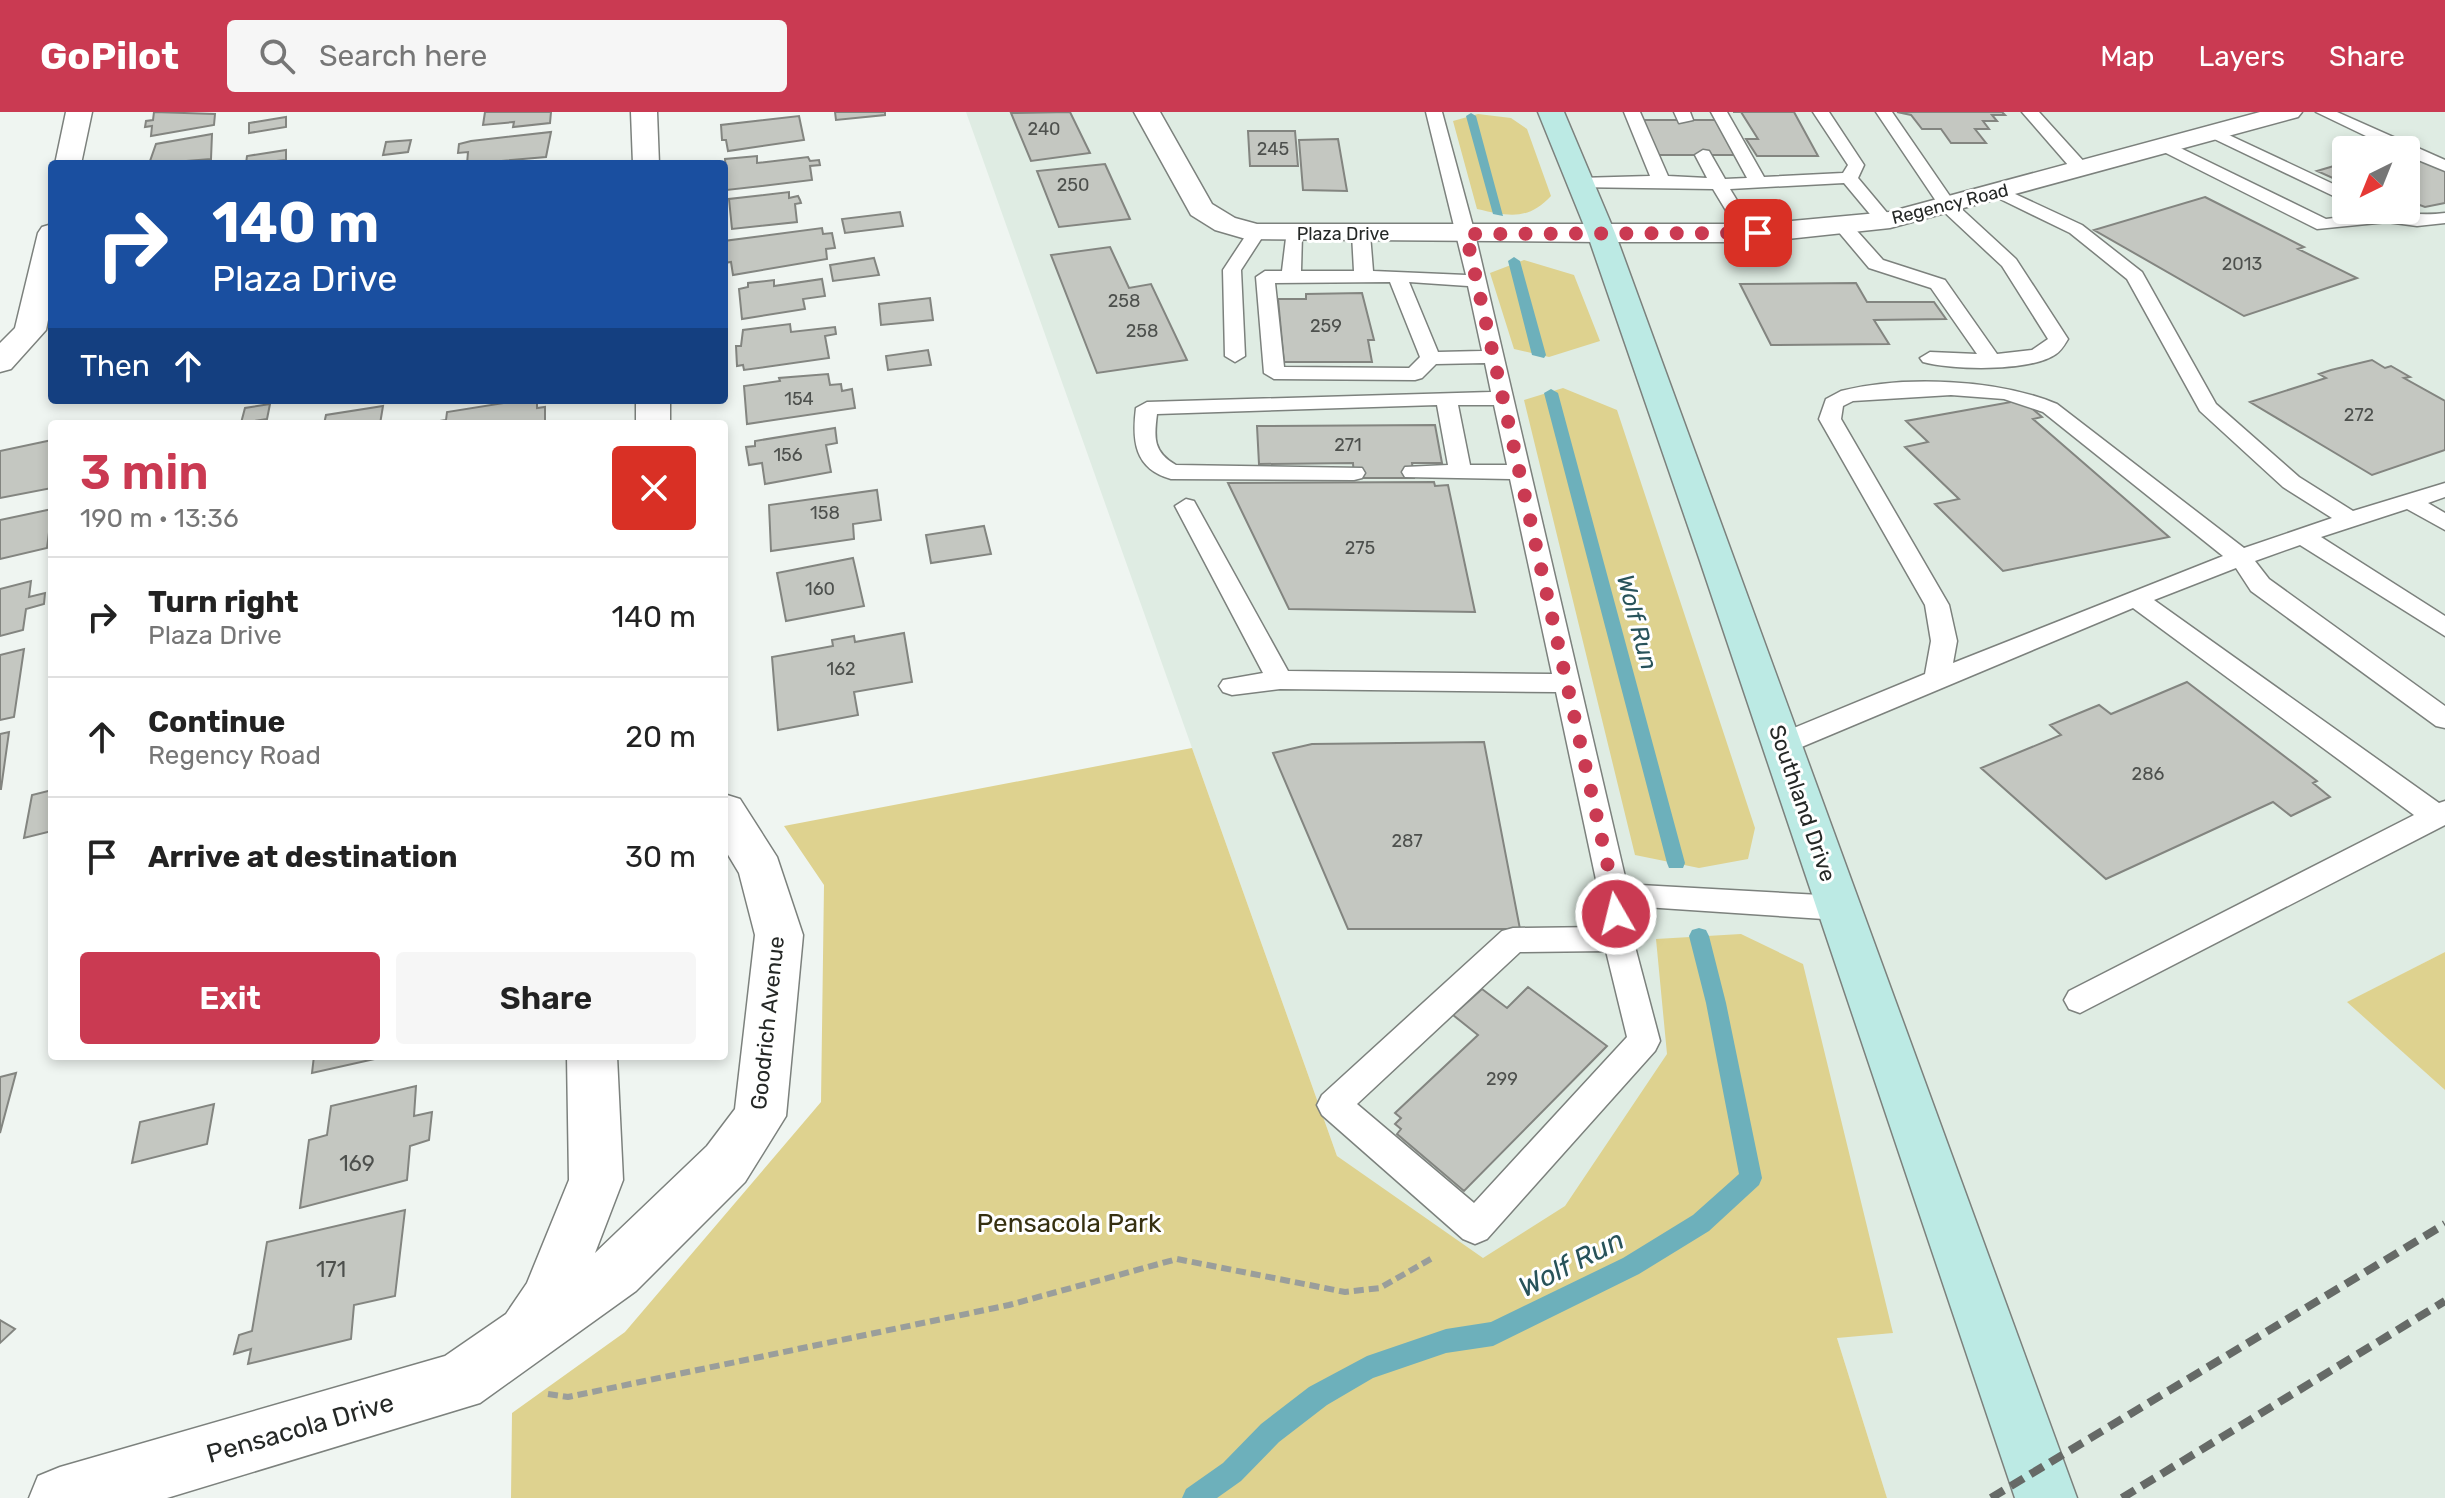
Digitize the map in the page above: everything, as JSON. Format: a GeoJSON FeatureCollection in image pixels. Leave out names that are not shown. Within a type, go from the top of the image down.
{"type":"FeatureCollection","features":[{"type":"Feature","properties":{"kind":"main road","name":"Southland Drive"},"geometry":{"type":"LineString","coordinates":[[1551,112],[1601,233],[2046,1498]]}},
{"type":"Feature","properties":{"kind":"street"},"geometry":{"type":"LineString","coordinates":[[69,160],[79,112]]}},
{"type":"Feature","properties":{"kind":"street"},"geometry":{"type":"LineString","coordinates":[[644,112],[646,160]]}},
{"type":"Feature","properties":{"kind":"street","name":"Plaza Drive"},"geometry":{"type":"LineString","coordinates":[[1147,112],[1201,209],[1225,224],[1256,233],[1601,233]]}},
{"type":"Feature","properties":{"kind":"street","name":"Regency Road"},"geometry":{"type":"LineString","coordinates":[[1601,233],[1748,233],[1885,221],[2289,112]]}},
{"type":"Feature","properties":{"kind":"street"},"geometry":{"type":"LineString","coordinates":[[0,362],[30,330],[48,251]]}},
{"type":"Feature","properties":{"kind":"street","name":"Goodrich Avenue"},"geometry":{"type":"LineString","coordinates":[[526,1332],[616,1272],[726,1164],[760,1116],[779,935],[761,870],[728,817]]}},
{"type":"Feature","properties":{"kind":"street"},"geometry":{"type":"LineString","coordinates":[[526,1332],[548,1302],[596,1180],[592,1060]]}},
{"type":"Feature","properties":{"kind":"street","name":"Pensacola Drive"},"geometry":{"type":"LineString","coordinates":[[60,1498],[459,1382],[506,1352],[526,1332]]}},
{"type":"Feature","properties":{"kind":"lane"},"geometry":{"type":"LineString","coordinates":[[1434,112],[1466,234],[1474,281],[1613,889],[1618,939],[1644,1041],[1475,1227],[1334,1105],[1513,940],[1618,939]]}},
{"type":"Feature","properties":{"kind":"lane"},"geometry":{"type":"LineString","coordinates":[[1632,112],[1661,181]]}},
{"type":"Feature","properties":{"kind":"lane"},"geometry":{"type":"LineString","coordinates":[[1719,112],[1759,183]]}},
{"type":"Feature","properties":{"kind":"lane"},"geometry":{"type":"LineString","coordinates":[[1821,112],[1856,165],[1849,178]]}},
{"type":"Feature","properties":{"kind":"lane"},"geometry":{"type":"LineString","coordinates":[[1884,112],[1948,206],[2002,255],[2058,339],[2051,350],[2033,359],[1930,358]]}},
{"type":"Feature","properties":{"kind":"lane"},"geometry":{"type":"LineString","coordinates":[[2030,112],[2081,169]]}},
{"type":"Feature","properties":{"kind":"lane"},"geometry":{"type":"LineString","coordinates":[[2324,112],[2445,166]]}},
{"type":"Feature","properties":{"kind":"lane"},"geometry":{"type":"LineString","coordinates":[[2214,133],[2332,190]]}},
{"type":"Feature","properties":{"kind":"lane"},"geometry":{"type":"LineString","coordinates":[[2166,146],[2323,225],[2332,223]]}},
{"type":"Feature","properties":{"kind":"lane"},"geometry":{"type":"LineString","coordinates":[[1703,155],[1748,233]]}},
{"type":"Feature","properties":{"kind":"lane"},"geometry":{"type":"LineString","coordinates":[[1579,183],[1661,181],[1719,184],[1849,178]]}},
{"type":"Feature","properties":{"kind":"lane"},"geometry":{"type":"LineString","coordinates":[[1849,178],[1885,221]]}},
{"type":"Feature","properties":{"kind":"lane"},"geometry":{"type":"LineString","coordinates":[[2000,192],[2076,229],[2135,276],[2207,407],[2291,482],[2347,517]]}},
{"type":"Feature","properties":{"kind":"lane"},"geometry":{"type":"LineString","coordinates":[[2420,220],[2445,218]]}},
{"type":"Feature","properties":{"kind":"lane"},"geometry":{"type":"LineString","coordinates":[[1843,226],[1876,264],[1938,284],[1990,359]]}},
{"type":"Feature","properties":{"kind":"lane"},"geometry":{"type":"LineString","coordinates":[[1235,356],[1232,270],[1256,233]]}},
{"type":"Feature","properties":{"kind":"lane"},"geometry":{"type":"LineString","coordinates":[[1291,275],[1293,234]]}},
{"type":"Feature","properties":{"kind":"lane"},"geometry":{"type":"LineString","coordinates":[[1361,234],[1364,276]]}},
{"type":"Feature","properties":{"kind":"lane"},"geometry":{"type":"LineString","coordinates":[[1474,281],[1397,276],[1265,277],[1274,373],[1415,374],[1430,358],[1493,357]]}},
{"type":"Feature","properties":{"kind":"lane"},"geometry":{"type":"LineString","coordinates":[[1397,276],[1430,358]]}},
{"type":"Feature","properties":{"kind":"lane"},"geometry":{"type":"LineString","coordinates":[[1937,681],[1944,641],[1937,605],[1830,419],[1830,409],[1839,399],[1862,394],[1989,391],[2038,402],[2241,558],[2260,585],[2445,719]]}},
{"type":"Feature","properties":{"kind":"lane"},"geometry":{"type":"LineString","coordinates":[[1354,473],[1171,472],[1151,461],[1143,445],[1147,408],[1446,398],[1503,399]]}},
{"type":"Feature","properties":{"kind":"lane"},"geometry":{"type":"LineString","coordinates":[[1446,398],[1460,472]]}},
{"type":"Feature","properties":{"kind":"lane"},"geometry":{"type":"LineString","coordinates":[[1413,472],[1519,472]]}},
{"type":"Feature","properties":{"kind":"lane"},"geometry":{"type":"LineString","coordinates":[[1782,744],[2135,598],[2347,517],[2445,490]]}},
{"type":"Feature","properties":{"kind":"lane"},"geometry":{"type":"LineString","coordinates":[[2408,500],[2445,523]]}},
{"type":"Feature","properties":{"kind":"lane"},"geometry":{"type":"LineString","coordinates":[[1186,506],[1280,680]]}},
{"type":"Feature","properties":{"kind":"lane"},"geometry":{"type":"LineString","coordinates":[[2301,535],[2445,628]]}},
{"type":"Feature","properties":{"kind":"lane"},"geometry":{"type":"LineString","coordinates":[[2080,1000],[2441,814],[2135,598]]}},
{"type":"Feature","properties":{"kind":"lane"},"geometry":{"type":"LineString","coordinates":[[1232,686],[1280,680],[1567,683]]}},
{"type":"Feature","properties":{"kind":"lane"},"geometry":{"type":"LineString","coordinates":[[1613,889],[1640,897],[1839,908]]}},
{"type":"Feature","properties":{"kind":"path"},"geometry":{"type":"LineString","coordinates":[[459,1382],[568,1397],[1009,1305],[1177,1259],[1345,1292],[1380,1288],[1421,1268],[1475,1227]]}},
{"type":"Feature","properties":{"kind":"shaded area"},"geometry":{"type":"Polygon","coordinates":[[[966,112],[2445,112],[2445,952],[2348,1002],[2445,1090],[2445,1498],[1887,1498],[1837,1338],[1511,1498],[1337,1156],[966,112]]]}},
{"type":"Feature","properties":{"kind":"green space"},"geometry":{"type":"Polygon","coordinates":[[[1478,114],[1511,118],[1527,129],[1551,196],[1534,210],[1508,215],[1477,209],[1453,121],[1478,114]]]}},
{"type":"Feature","properties":{"kind":"green space"},"geometry":{"type":"Polygon","coordinates":[[[1524,260],[1574,275],[1600,341],[1549,357],[1514,349],[1490,273],[1524,260]]]}},
{"type":"Feature","properties":{"kind":"green space"},"geometry":{"type":"Polygon","coordinates":[[[1563,388],[1617,410],[1755,828],[1748,859],[1699,868],[1635,855],[1524,400],[1563,388]]]}},
{"type":"Feature","properties":{"kind":"green space","name":"Pensacola Park"},"geometry":{"type":"Polygon","coordinates":[[[1192,748],[1337,1156],[1483,1258],[1565,1206],[1667,1054],[1656,939],[1741,934],[1803,964],[1893,1333],[1837,1338],[1887,1498],[511,1498],[512,1413],[625,1332],[821,1102],[824,885],[784,826],[1192,748]]]}},
{"type":"Feature","properties":{"kind":"green space"},"geometry":{"type":"Polygon","coordinates":[[[2445,952],[2445,1090],[2347,1002],[2445,952]]]}},
{"type":"Feature","properties":{"kind":"building"},"geometry":{"type":"Polygon","coordinates":[[[154,112],[215,114],[214,125],[151,136],[152,126],[145,127],[146,121],[153,120],[154,112]]]}},
{"type":"Feature","properties":{"kind":"building"},"geometry":{"type":"Polygon","coordinates":[[[485,112],[551,112],[550,123],[513,127],[514,122],[483,125],[485,112]]]}},
{"type":"Feature","properties":{"kind":"building"},"geometry":{"type":"Polygon","coordinates":[[[835,112],[885,112],[885,115],[836,120],[835,112]]]}},
{"type":"Feature","properties":{"kind":"building"},"geometry":{"type":"Polygon","coordinates":[[[1070,112],[1090,153],[1031,161],[1011,113],[1070,112]]]}},
{"type":"Feature","properties":{"kind":"building"},"geometry":{"type":"Polygon","coordinates":[[[1741,112],[1794,112],[1818,156],[1757,156],[1746,139],[1758,139],[1741,112]]]}},
{"type":"Feature","properties":{"kind":"building"},"geometry":{"type":"Polygon","coordinates":[[[1897,112],[2002,112],[2005,115],[1992,115],[1997,121],[1983,121],[1989,129],[1975,129],[1986,143],[1951,143],[1941,129],[1922,129],[1911,115],[1897,112]]]}},
{"type":"Feature","properties":{"kind":"building"},"geometry":{"type":"Polygon","coordinates":[[[799,116],[804,140],[728,151],[726,140],[722,140],[721,125],[799,116]]]}},
{"type":"Feature","properties":{"kind":"building"},"geometry":{"type":"Polygon","coordinates":[[[286,117],[286,127],[249,133],[249,123],[286,117]]]}},
{"type":"Feature","properties":{"kind":"building"},"geometry":{"type":"Polygon","coordinates":[[[1640,120],[1718,120],[1738,155],[1657,155],[1640,120]]]}},
{"type":"Feature","properties":{"kind":"building"},"geometry":{"type":"Polygon","coordinates":[[[1248,131],[1295,131],[1298,166],[1250,166],[1248,131]]]}},
{"type":"Feature","properties":{"kind":"building"},"geometry":{"type":"Polygon","coordinates":[[[551,132],[546,157],[467,160],[468,152],[458,153],[459,144],[551,132]]]}},
{"type":"Feature","properties":{"kind":"building"},"geometry":{"type":"Polygon","coordinates":[[[212,134],[211,159],[150,160],[156,144],[212,134]]]}},
{"type":"Feature","properties":{"kind":"building"},"geometry":{"type":"Polygon","coordinates":[[[1338,139],[1347,191],[1303,190],[1299,140],[1338,139]]]}},
{"type":"Feature","properties":{"kind":"building"},"geometry":{"type":"Polygon","coordinates":[[[411,140],[408,152],[383,155],[386,142],[411,140]]]}},
{"type":"Feature","properties":{"kind":"building"},"geometry":{"type":"Polygon","coordinates":[[[286,150],[286,160],[246,160],[247,156],[286,150]]]}},
{"type":"Feature","properties":{"kind":"building"},"geometry":{"type":"Polygon","coordinates":[[[757,156],[757,163],[808,157],[810,161],[819,160],[820,165],[810,166],[812,180],[728,190],[728,160],[725,159],[757,156]]]}},
{"type":"Feature","properties":{"kind":"building"},"geometry":{"type":"Polygon","coordinates":[[[2420,159],[2445,170],[2445,203],[2420,205],[2420,159]]]}},
{"type":"Feature","properties":{"kind":"building"},"geometry":{"type":"Polygon","coordinates":[[[1105,164],[1130,219],[1059,227],[1037,171],[1105,164]]]}},
{"type":"Feature","properties":{"kind":"building"},"geometry":{"type":"Polygon","coordinates":[[[2332,167],[2332,178],[2317,171],[2332,167]]]}},
{"type":"Feature","properties":{"kind":"building"},"geometry":{"type":"Polygon","coordinates":[[[789,192],[789,198],[798,196],[801,203],[795,204],[797,222],[732,229],[729,199],[789,192]]]}},
{"type":"Feature","properties":{"kind":"building"},"geometry":{"type":"Polygon","coordinates":[[[2205,197],[2304,247],[2298,249],[2357,278],[2244,316],[2094,230],[2205,197]]]}},
{"type":"Feature","properties":{"kind":"building"},"geometry":{"type":"Polygon","coordinates":[[[900,212],[903,226],[845,233],[842,219],[900,212]]]}},
{"type":"Feature","properties":{"kind":"building"},"geometry":{"type":"Polygon","coordinates":[[[822,228],[823,234],[832,233],[835,248],[826,249],[827,259],[733,275],[731,262],[728,262],[728,240],[822,228]]]}},
{"type":"Feature","properties":{"kind":"building"},"geometry":{"type":"Polygon","coordinates":[[[1110,247],[1129,288],[1151,284],[1187,360],[1097,373],[1051,255],[1110,247]]]}},
{"type":"Feature","properties":{"kind":"building"},"geometry":{"type":"Polygon","coordinates":[[[874,258],[879,275],[833,281],[830,265],[874,258]]]}},
{"type":"Feature","properties":{"kind":"building"},"geometry":{"type":"Polygon","coordinates":[[[822,279],[825,296],[803,299],[805,309],[742,319],[739,289],[748,287],[748,283],[774,280],[774,286],[822,279]]]}},
{"type":"Feature","properties":{"kind":"building"},"geometry":{"type":"Polygon","coordinates":[[[1856,283],[1867,302],[1934,302],[1946,319],[1874,320],[1889,344],[1771,345],[1740,284],[1856,283]]]}},
{"type":"Feature","properties":{"kind":"building"},"geometry":{"type":"Polygon","coordinates":[[[1362,293],[1374,340],[1368,340],[1372,362],[1284,362],[1278,299],[1306,299],[1306,294],[1362,293]]]}},
{"type":"Feature","properties":{"kind":"building"},"geometry":{"type":"Polygon","coordinates":[[[930,298],[933,320],[881,325],[879,304],[930,298]]]}},
{"type":"Feature","properties":{"kind":"building"},"geometry":{"type":"Polygon","coordinates":[[[790,324],[791,332],[835,327],[836,334],[825,336],[829,358],[744,370],[743,365],[737,366],[736,346],[741,346],[743,330],[790,324]]]}},
{"type":"Feature","properties":{"kind":"building"},"geometry":{"type":"Polygon","coordinates":[[[928,350],[931,365],[888,370],[886,356],[928,350]]]}},
{"type":"Feature","properties":{"kind":"building"},"geometry":{"type":"Polygon","coordinates":[[[2372,360],[2385,368],[2391,366],[2410,377],[2404,378],[2445,401],[2445,450],[2372,475],[2250,402],[2326,378],[2319,374],[2372,360]]]}},
{"type":"Feature","properties":{"kind":"building"},"geometry":{"type":"Polygon","coordinates":[[[828,374],[830,385],[841,384],[842,391],[852,389],[855,408],[747,424],[744,386],[780,381],[779,378],[828,374]]]}},
{"type":"Feature","properties":{"kind":"building"},"geometry":{"type":"Polygon","coordinates":[[[2022,400],[2042,417],[2033,419],[2169,537],[2003,571],[1935,504],[1959,499],[1905,447],[1928,442],[1906,421],[2022,400]]]}},
{"type":"Feature","properties":{"kind":"building"},"geometry":{"type":"Polygon","coordinates":[[[270,404],[267,419],[242,420],[245,408],[270,404]]]}},
{"type":"Feature","properties":{"kind":"building"},"geometry":{"type":"Polygon","coordinates":[[[497,404],[537,404],[537,408],[545,407],[545,420],[446,420],[447,412],[497,404]]]}},
{"type":"Feature","properties":{"kind":"building"},"geometry":{"type":"Polygon","coordinates":[[[383,406],[381,420],[325,420],[326,415],[383,406]]]}},
{"type":"Feature","properties":{"kind":"building"},"geometry":{"type":"Polygon","coordinates":[[[1435,425],[1442,463],[1412,463],[1414,478],[1354,478],[1353,463],[1259,464],[1257,426],[1435,425]]]}},
{"type":"Feature","properties":{"kind":"building"},"geometry":{"type":"Polygon","coordinates":[[[835,428],[837,443],[826,445],[831,472],[765,484],[762,463],[749,465],[746,447],[755,446],[755,441],[835,428]]]}},
{"type":"Feature","properties":{"kind":"building"},"geometry":{"type":"Polygon","coordinates":[[[48,441],[48,489],[0,498],[0,451],[48,441]]]}},
{"type":"Feature","properties":{"kind":"building"},"geometry":{"type":"Polygon","coordinates":[[[1434,482],[1435,486],[1448,485],[1475,612],[1289,609],[1228,483],[1434,482]]]}},
{"type":"Feature","properties":{"kind":"building"},"geometry":{"type":"Polygon","coordinates":[[[877,490],[881,520],[853,524],[854,539],[771,551],[769,505],[877,490]]]}},
{"type":"Feature","properties":{"kind":"building"},"geometry":{"type":"Polygon","coordinates":[[[48,510],[47,548],[0,559],[0,520],[48,510]]]}},
{"type":"Feature","properties":{"kind":"building"},"geometry":{"type":"Polygon","coordinates":[[[984,526],[991,554],[931,563],[926,535],[984,526]]]}},
{"type":"Feature","properties":{"kind":"building"},"geometry":{"type":"Polygon","coordinates":[[[853,558],[864,606],[786,621],[777,573],[853,558]]]}},
{"type":"Feature","properties":{"kind":"building"},"geometry":{"type":"Polygon","coordinates":[[[31,581],[29,597],[45,593],[44,604],[26,609],[23,630],[0,636],[0,589],[31,581]]]}},
{"type":"Feature","properties":{"kind":"building"},"geometry":{"type":"Polygon","coordinates":[[[904,633],[912,682],[854,692],[858,715],[778,730],[772,657],[833,646],[832,640],[854,636],[855,642],[904,633]]]}},
{"type":"Feature","properties":{"kind":"building"},"geometry":{"type":"Polygon","coordinates":[[[24,649],[14,717],[0,720],[0,655],[24,649]]]}},
{"type":"Feature","properties":{"kind":"building"},"geometry":{"type":"Polygon","coordinates":[[[2187,682],[2317,781],[2313,783],[2330,797],[2291,816],[2273,802],[2106,879],[1981,768],[2061,735],[2050,725],[2099,705],[2111,714],[2187,682]]]}},
{"type":"Feature","properties":{"kind":"building"},"geometry":{"type":"Polygon","coordinates":[[[9,732],[1,789],[0,789],[0,734],[9,732]]]}},
{"type":"Feature","properties":{"kind":"building"},"geometry":{"type":"Polygon","coordinates":[[[1484,742],[1520,929],[1348,929],[1273,753],[1312,744],[1484,742]]]}},
{"type":"Feature","properties":{"kind":"building"},"geometry":{"type":"Polygon","coordinates":[[[48,791],[48,832],[24,838],[32,795],[48,791]]]}},
{"type":"Feature","properties":{"kind":"building"},"geometry":{"type":"Polygon","coordinates":[[[1528,987],[1607,1046],[1464,1191],[1397,1134],[1401,1129],[1395,1124],[1401,1118],[1395,1113],[1478,1035],[1453,1015],[1482,989],[1507,1008],[1528,987]]]}},
{"type":"Feature","properties":{"kind":"building"},"geometry":{"type":"Polygon","coordinates":[[[314,1060],[370,1060],[312,1073],[314,1060]]]}},
{"type":"Feature","properties":{"kind":"building"},"geometry":{"type":"Polygon","coordinates":[[[16,1073],[0,1133],[0,1077],[16,1073]]]}},
{"type":"Feature","properties":{"kind":"building"},"geometry":{"type":"Polygon","coordinates":[[[416,1086],[414,1116],[432,1112],[429,1140],[410,1146],[407,1180],[300,1208],[309,1140],[327,1135],[331,1106],[416,1086]]]}},
{"type":"Feature","properties":{"kind":"building"},"geometry":{"type":"Polygon","coordinates":[[[214,1104],[207,1144],[132,1163],[140,1122],[214,1104]]]}},
{"type":"Feature","properties":{"kind":"building"},"geometry":{"type":"Polygon","coordinates":[[[405,1210],[395,1296],[354,1305],[351,1339],[248,1364],[251,1349],[234,1354],[239,1335],[252,1331],[267,1242],[405,1210]]]}},
{"type":"Feature","properties":{"kind":"building"},"geometry":{"type":"Polygon","coordinates":[[[0,1320],[15,1329],[0,1343],[0,1320]]]}},
{"type":"Feature","properties":{"kind":"waterway","name":"Wolf Run"},"geometry":{"type":"LineString","coordinates":[[1471,116],[1499,214]]}},
{"type":"Feature","properties":{"kind":"waterway","name":"Wolf Run"},"geometry":{"type":"LineString","coordinates":[[1514,261],[1539,355]]}},
{"type":"Feature","properties":{"kind":"waterway","name":"Wolf Run"},"geometry":{"type":"LineString","coordinates":[[1551,393],[1676,863]]}},
{"type":"Feature","properties":{"kind":"waterway","name":"Wolf Run"},"geometry":{"type":"LineString","coordinates":[[1195,1498],[1232,1472],[1270,1433],[1318,1396],[1367,1368],[1446,1341],[1493,1334],[1631,1266],[1701,1223],[1751,1178],[1716,1003],[1699,936]]}},
{"type":"Feature","properties":{"kind":"railway"},"geometry":{"type":"LineString","coordinates":[[1991,1498],[2445,1224]]}},
{"type":"Feature","properties":{"kind":"railway"},"geometry":{"type":"LineString","coordinates":[[2122,1498],[2445,1301]]}},
{"type":"Feature","properties":{"kind":"route"},"geometry":{"type":"LineString","coordinates":[[1616,914],[1613,889],[1474,281],[1466,234],[1758,233]]}}]}
